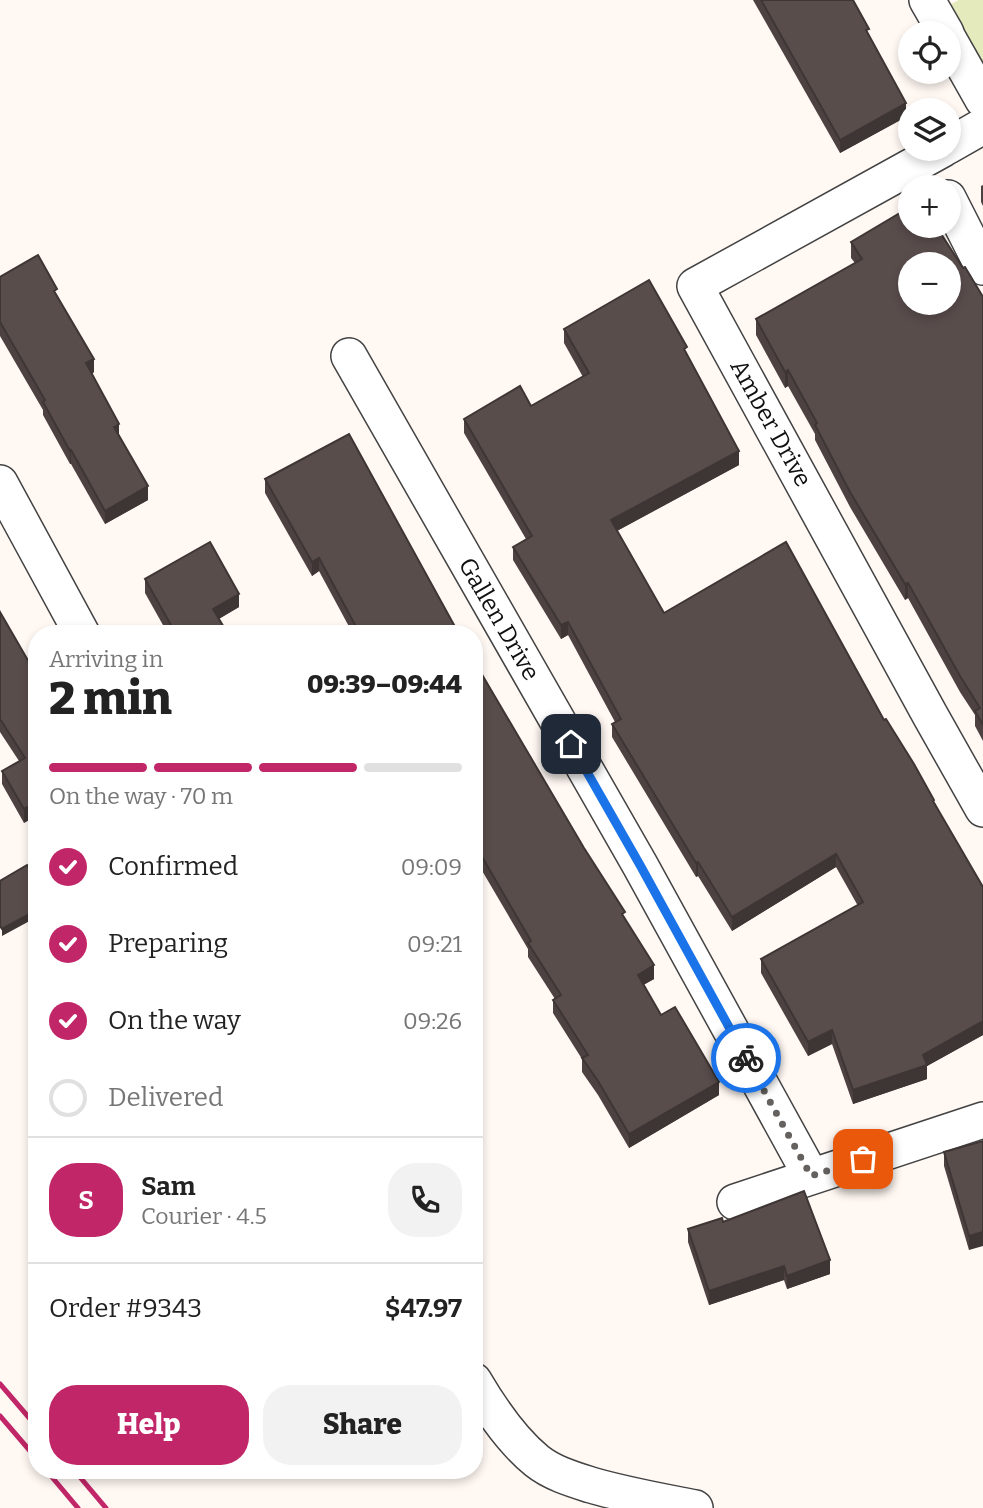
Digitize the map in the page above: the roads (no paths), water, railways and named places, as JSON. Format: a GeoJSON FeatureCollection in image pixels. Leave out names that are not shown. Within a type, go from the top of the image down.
{"type":"FeatureCollection","features":[{"type":"Feature","properties":{"kind":"street"},"geometry":{"type":"LineString","coordinates":[[927,0],[939,21]]}},
{"type":"Feature","properties":{"kind":"street"},"geometry":{"type":"LineString","coordinates":[[961,61],[983,100]]}},
{"type":"Feature","properties":{"kind":"street","name":"Amber Drive"},"geometry":{"type":"LineString","coordinates":[[961,144],[983,126]]}},
{"type":"Feature","properties":{"kind":"street","name":"Amber Drive"},"geometry":{"type":"LineString","coordinates":[[939,161],[695,286],[983,808]]}},
{"type":"Feature","properties":{"kind":"street"},"geometry":{"type":"LineString","coordinates":[[961,224],[983,267]]}},
{"type":"Feature","properties":{"kind":"street","name":"Gallen Drive"},"geometry":{"type":"LineString","coordinates":[[349,356],[640,865],[811,1176]]}},
{"type":"Feature","properties":{"kind":"street"},"geometry":{"type":"LineString","coordinates":[[0,483],[77,625]]}},
{"type":"Feature","properties":{"kind":"street"},"geometry":{"type":"LineString","coordinates":[[735,1202],[983,1120]]}},
{"type":"Feature","properties":{"kind":"street"},"geometry":{"type":"LineString","coordinates":[[483,1395],[516,1440],[538,1462],[567,1478],[627,1495],[695,1508]]}},
{"type":"Feature","properties":{"kind":"railway"},"geometry":{"type":"LineString","coordinates":[[0,1384],[28,1417]]}},
{"type":"Feature","properties":{"kind":"railway"},"geometry":{"type":"LineString","coordinates":[[0,1416],[28,1449]]}},
{"type":"Feature","properties":{"kind":"railway"},"geometry":{"type":"LineString","coordinates":[[54,1479],[78,1508]]}},
{"type":"Feature","properties":{"kind":"railway"},"geometry":{"type":"LineString","coordinates":[[82,1479],[106,1508]]}}]}
